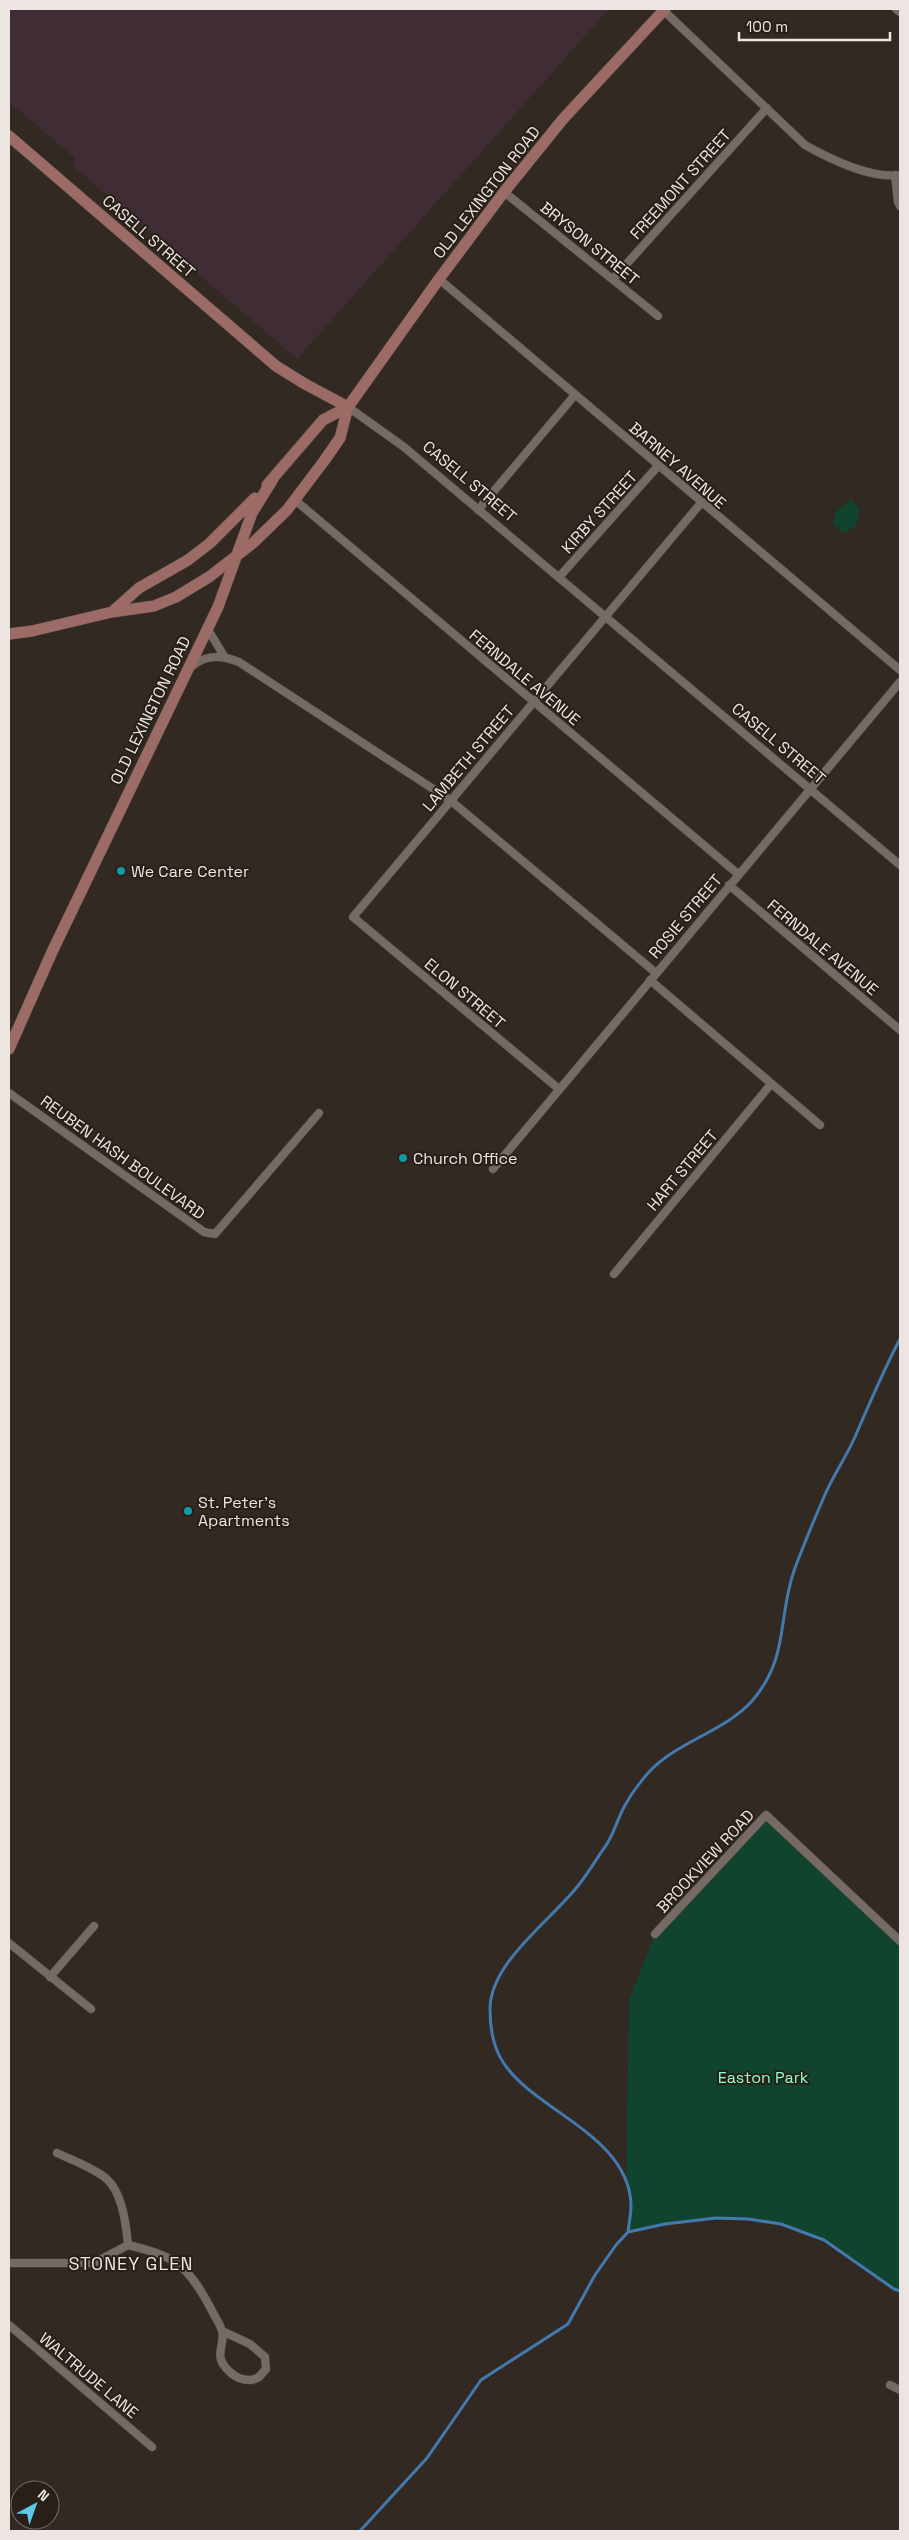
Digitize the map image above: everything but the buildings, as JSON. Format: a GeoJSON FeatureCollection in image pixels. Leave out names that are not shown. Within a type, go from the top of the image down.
{"type":"FeatureCollection","features":[{"type":"Feature","properties":{"kind":"main road","name":"OLD LEXINGTON ROAD"},"geometry":{"type":"LineString","coordinates":[[9,1049],[186,671],[208,628],[238,555],[253,543],[295,500],[340,438],[348,407],[438,279],[504,192],[563,119],[664,10]]}},
{"type":"Feature","properties":{"kind":"main road","name":"CASELL STREET"},"geometry":{"type":"LineString","coordinates":[[9,136],[276,366],[348,407]]}},
{"type":"Feature","properties":{"kind":"main road","name":"OLD LEXINGTON ROAD"},"geometry":{"type":"LineString","coordinates":[[272,479],[323,420],[348,407]]}},
{"type":"Feature","properties":{"kind":"main road"},"geometry":{"type":"LineString","coordinates":[[9,634],[32,631],[112,612],[154,606],[176,597],[210,577],[238,555],[241,540],[252,513],[272,479]]}},
{"type":"Feature","properties":{"kind":"main road"},"geometry":{"type":"LineString","coordinates":[[112,612],[139,588],[188,560],[210,543],[230,525],[272,479]]}},
{"type":"Feature","properties":{"kind":"street"},"geometry":{"type":"LineString","coordinates":[[896,9],[900,12]]}},
{"type":"Feature","properties":{"kind":"street"},"geometry":{"type":"LineString","coordinates":[[664,10],[804,145],[832,160],[860,169],[898,175],[898,202],[900,206]]}},
{"type":"Feature","properties":{"kind":"street","name":"FREEMONT STREET"},"geometry":{"type":"LineString","coordinates":[[613,279],[767,108]]}},
{"type":"Feature","properties":{"kind":"street","name":"BRYSON STREET"},"geometry":{"type":"LineString","coordinates":[[504,192],[658,316]]}},
{"type":"Feature","properties":{"kind":"street","name":"BARNEY AVENUE"},"geometry":{"type":"LineString","coordinates":[[438,279],[701,504],[900,670]]}},
{"type":"Feature","properties":{"kind":"street"},"geometry":{"type":"LineString","coordinates":[[478,510],[574,396]]}},
{"type":"Feature","properties":{"kind":"street","name":"CASELL STREET"},"geometry":{"type":"LineString","coordinates":[[348,407],[404,447],[560,576],[808,790],[900,865]]}},
{"type":"Feature","properties":{"kind":"street","name":"KIRBY STREET"},"geometry":{"type":"LineString","coordinates":[[560,576],[658,466]]}},
{"type":"Feature","properties":{"kind":"street","name":"FERNDALE AVENUE"},"geometry":{"type":"LineString","coordinates":[[295,500],[738,874]]}},
{"type":"Feature","properties":{"kind":"street","name":"LAMBETH STREET"},"geometry":{"type":"LineString","coordinates":[[353,917],[701,504]]}},
{"type":"Feature","properties":{"kind":"street"},"geometry":{"type":"LineString","coordinates":[[208,628],[224,656]]}},
{"type":"Feature","properties":{"kind":"street"},"geometry":{"type":"LineString","coordinates":[[186,671],[197,662],[224,656],[239,662],[450,800],[656,973]]}},
{"type":"Feature","properties":{"kind":"street","name":"ROSIE STREET"},"geometry":{"type":"LineString","coordinates":[[493,1169],[900,682]]}},
{"type":"Feature","properties":{"kind":"street","name":"FERNDALE AVENUE"},"geometry":{"type":"LineString","coordinates":[[729,885],[900,1030]]}},
{"type":"Feature","properties":{"kind":"street","name":"ELON STREET"},"geometry":{"type":"LineString","coordinates":[[353,917],[559,1090]]}},
{"type":"Feature","properties":{"kind":"street"},"geometry":{"type":"LineString","coordinates":[[650,980],[820,1125]]}},
{"type":"Feature","properties":{"kind":"street","name":"HART STREET"},"geometry":{"type":"LineString","coordinates":[[614,1274],[771,1084]]}},
{"type":"Feature","properties":{"kind":"street","name":"REUBEN HASH BOULEVARD"},"geometry":{"type":"LineString","coordinates":[[9,1093],[204,1232],[215,1234],[319,1113]]}},
{"type":"Feature","properties":{"kind":"street","name":"BROOKVIEW ROAD"},"geometry":{"type":"LineString","coordinates":[[655,1934],[766,1815],[900,1941]]}},
{"type":"Feature","properties":{"kind":"street"},"geometry":{"type":"LineString","coordinates":[[50,1977],[94,1926]]}},
{"type":"Feature","properties":{"kind":"street"},"geometry":{"type":"LineString","coordinates":[[9,1942],[91,2009]]}},
{"type":"Feature","properties":{"kind":"street"},"geometry":{"type":"LineString","coordinates":[[57,2153],[99,2173],[110,2183],[118,2196],[128,2244]]}},
{"type":"Feature","properties":{"kind":"street"},"geometry":{"type":"LineString","coordinates":[[9,2263],[94,2263],[115,2254],[128,2244]]}},
{"type":"Feature","properties":{"kind":"street"},"geometry":{"type":"LineString","coordinates":[[128,2244],[148,2250],[182,2265],[197,2282],[222,2331],[219,2356],[223,2365],[237,2378],[244,2380],[259,2378],[266,2368],[264,2356],[250,2344],[222,2331]]}},
{"type":"Feature","properties":{"kind":"street","name":"WALTRUDE LANE"},"geometry":{"type":"LineString","coordinates":[[9,2325],[152,2447]]}},
{"type":"Feature","properties":{"kind":"street"},"geometry":{"type":"LineString","coordinates":[[890,2385],[900,2390]]}},
{"type":"Feature","properties":{"kind":"shaded area"},"geometry":{"type":"Polygon","coordinates":[[[9,9],[609,9],[297,359],[73,166],[75,158],[9,102],[9,9]]]}},
{"type":"Feature","properties":{"kind":"green space"},"geometry":{"type":"Polygon","coordinates":[[[851,499],[860,509],[856,526],[843,533],[833,524],[836,512],[851,499]]]}},
{"type":"Feature","properties":{"kind":"green space","name":"Easton Park"},"geometry":{"type":"Polygon","coordinates":[[[766,1815],[900,1941],[900,2291],[894,2289],[834,2246],[789,2227],[751,2220],[712,2220],[667,2224],[628,2232],[631,2205],[626,2184],[629,2000],[655,1934],[766,1815]]]}},
{"type":"Feature","properties":{"kind":"waterway"},"geometry":{"type":"LineString","coordinates":[[628,2232],[631,2205],[626,2181],[615,2160],[598,2142],[517,2079],[503,2062],[494,2043],[490,2009],[493,1992],[500,1975],[510,1959],[566,1900],[584,1878],[609,1841],[626,1803],[649,1772],[673,1752],[741,1712],[764,1685],[778,1653],[786,1603],[802,1550],[827,1490],[850,1446],[900,1339]]}},
{"type":"Feature","properties":{"kind":"waterway"},"geometry":{"type":"LineString","coordinates":[[360,2531],[427,2458],[481,2380],[568,2324],[595,2275],[616,2245],[628,2232],[665,2224],[716,2218],[748,2219],[781,2224],[824,2240],[894,2289],[900,2291]]}},
{"type":"Feature","properties":{"kind":"place","name":"We Care Center"},"geometry":{"type":"Point","coordinates":[121,871]}},
{"type":"Feature","properties":{"kind":"place","name":"Church Office"},"geometry":{"type":"Point","coordinates":[403,1158]}},
{"type":"Feature","properties":{"kind":"place","name":"St. Peter's Apartments"},"geometry":{"type":"Point","coordinates":[188,1511]}},
{"type":"Feature","properties":{"kind":"district","name":"STONEY GLEN"},"geometry":{"type":"Point","coordinates":[131,2264]}}]}
